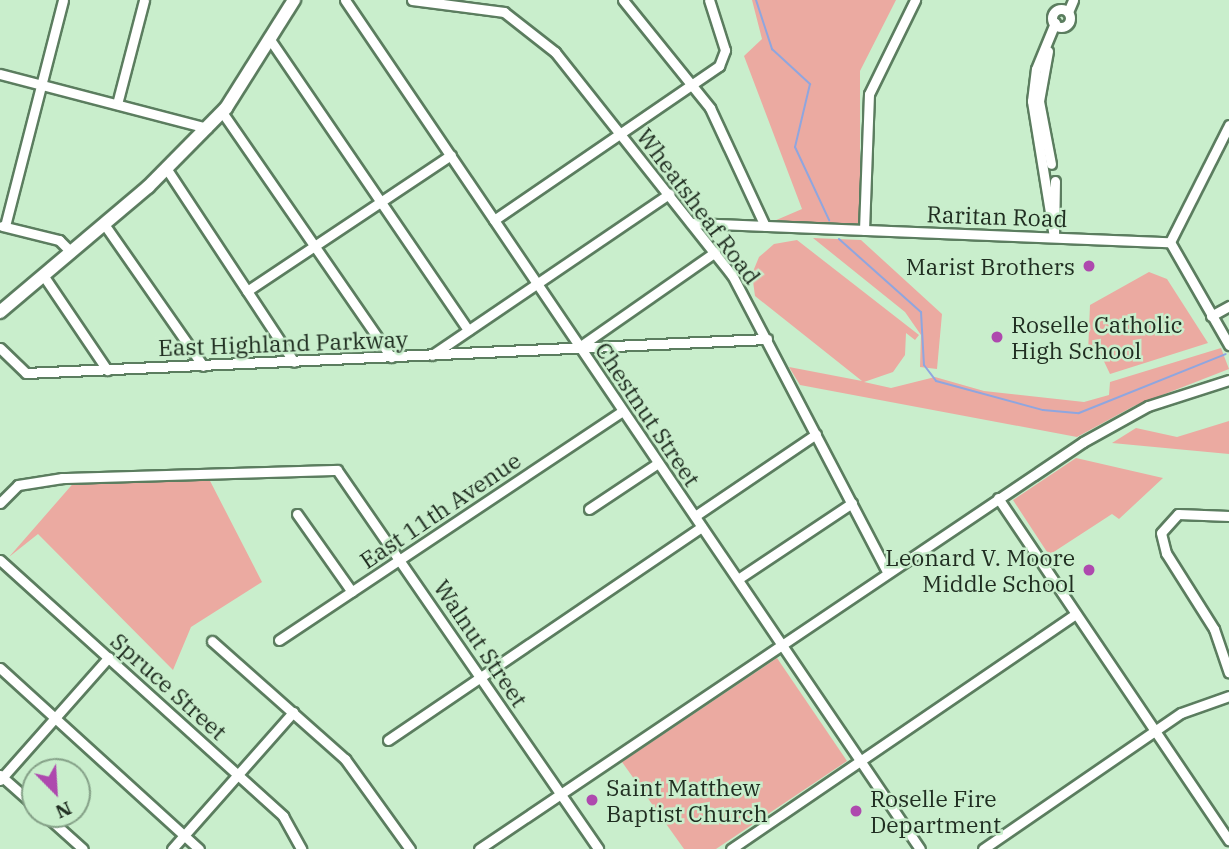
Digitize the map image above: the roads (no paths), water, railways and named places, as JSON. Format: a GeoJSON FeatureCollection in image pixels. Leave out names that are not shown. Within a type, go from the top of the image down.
{"type":"FeatureCollection","features":[{"type":"Feature","properties":{"kind":"main road"},"geometry":{"type":"LineString","coordinates":[[0,312],[166,168],[207,128],[222,112],[271,41],[293,0]]}},
{"type":"Feature","properties":{"kind":"street"},"geometry":{"type":"LineString","coordinates":[[63,0],[3,226],[59,240],[71,251]]}},
{"type":"Feature","properties":{"kind":"street"},"geometry":{"type":"LineString","coordinates":[[117,104],[144,0]]}},
{"type":"Feature","properties":{"kind":"street","name":"Chestnut Street"},"geometry":{"type":"LineString","coordinates":[[345,0],[920,849]]}},
{"type":"Feature","properties":{"kind":"street","name":"Wheatsheaf Road"},"geometry":{"type":"LineString","coordinates":[[412,0],[481,3],[504,12],[537,34],[621,134],[715,252],[767,339],[887,572]]}},
{"type":"Feature","properties":{"kind":"street"},"geometry":{"type":"LineString","coordinates":[[622,0],[692,86],[723,131],[765,226]]}},
{"type":"Feature","properties":{"kind":"street"},"geometry":{"type":"LineString","coordinates":[[494,220],[692,86],[722,62],[725,50],[709,0]]}},
{"type":"Feature","properties":{"kind":"street"},"geometry":{"type":"LineString","coordinates":[[863,230],[869,94],[915,0]]}},
{"type":"Feature","properties":{"kind":"street"},"geometry":{"type":"LineString","coordinates":[[1054,237],[1056,184],[1038,101],[1057,25],[1054,13],[1073,0]]}},
{"type":"Feature","properties":{"kind":"street"},"geometry":{"type":"LineString","coordinates":[[1057,25],[1069,22],[1065,7]]}},
{"type":"Feature","properties":{"kind":"street"},"geometry":{"type":"LineString","coordinates":[[271,41],[468,330]]}},
{"type":"Feature","properties":{"kind":"street"},"geometry":{"type":"LineString","coordinates":[[0,74],[207,128]]}},
{"type":"Feature","properties":{"kind":"street"},"geometry":{"type":"LineString","coordinates":[[222,112],[391,358]]}},
{"type":"Feature","properties":{"kind":"street"},"geometry":{"type":"LineString","coordinates":[[1229,125],[1170,242],[1229,345]]}},
{"type":"Feature","properties":{"kind":"street"},"geometry":{"type":"LineString","coordinates":[[247,291],[451,155]]}},
{"type":"Feature","properties":{"kind":"street"},"geometry":{"type":"LineString","coordinates":[[166,168],[294,362]]}},
{"type":"Feature","properties":{"kind":"street"},"geometry":{"type":"LineString","coordinates":[[430,356],[669,194]]}},
{"type":"Feature","properties":{"kind":"street"},"geometry":{"type":"LineString","coordinates":[[104,223],[203,366]]}},
{"type":"Feature","properties":{"kind":"street","name":"Raritan Road"},"geometry":{"type":"LineString","coordinates":[[691,223],[1170,242]]}},
{"type":"Feature","properties":{"kind":"street"},"geometry":{"type":"LineString","coordinates":[[579,347],[715,252]]}},
{"type":"Feature","properties":{"kind":"street"},"geometry":{"type":"LineString","coordinates":[[43,275],[107,370]]}},
{"type":"Feature","properties":{"kind":"street"},"geometry":{"type":"LineString","coordinates":[[1211,316],[1229,306]]}},
{"type":"Feature","properties":{"kind":"street","name":"East Highland Parkway"},"geometry":{"type":"LineString","coordinates":[[0,348],[26,373],[767,339]]}},
{"type":"Feature","properties":{"kind":"street"},"geometry":{"type":"LineString","coordinates":[[479,849],[887,572],[1126,416],[1229,380]]}},
{"type":"Feature","properties":{"kind":"street","name":"East 11th Avenue"},"geometry":{"type":"LineString","coordinates":[[279,640],[622,411]]}},
{"type":"Feature","properties":{"kind":"street"},"geometry":{"type":"LineString","coordinates":[[695,516],[816,433]]}},
{"type":"Feature","properties":{"kind":"street"},"geometry":{"type":"LineString","coordinates":[[589,509],[657,463]]}},
{"type":"Feature","properties":{"kind":"street","name":"Walnut Street"},"geometry":{"type":"LineString","coordinates":[[0,503],[28,483],[325,469],[345,478],[598,849]]}},
{"type":"Feature","properties":{"kind":"street"},"geometry":{"type":"LineString","coordinates":[[998,498],[1229,840]]}},
{"type":"Feature","properties":{"kind":"street"},"geometry":{"type":"LineString","coordinates":[[738,579],[852,502]]}},
{"type":"Feature","properties":{"kind":"street"},"geometry":{"type":"LineString","coordinates":[[297,514],[352,592]]}},
{"type":"Feature","properties":{"kind":"street"},"geometry":{"type":"LineString","coordinates":[[1229,516],[1174,516],[1161,538],[1214,629],[1229,673]]}},
{"type":"Feature","properties":{"kind":"street"},"geometry":{"type":"LineString","coordinates":[[388,740],[702,527]]}},
{"type":"Feature","properties":{"kind":"street","name":"Spruce Street"},"geometry":{"type":"LineString","coordinates":[[0,560],[283,816],[301,849]]}},
{"type":"Feature","properties":{"kind":"street"},"geometry":{"type":"LineString","coordinates":[[731,849],[1076,614]]}},
{"type":"Feature","properties":{"kind":"street"},"geometry":{"type":"LineString","coordinates":[[212,641],[358,773],[410,849]]}},
{"type":"Feature","properties":{"kind":"street"},"geometry":{"type":"LineString","coordinates":[[21,794],[1,777],[109,657]]}},
{"type":"Feature","properties":{"kind":"street"},"geometry":{"type":"LineString","coordinates":[[0,668],[199,849]]}},
{"type":"Feature","properties":{"kind":"street"},"geometry":{"type":"LineString","coordinates":[[983,849],[1185,711],[1229,696]]}},
{"type":"Feature","properties":{"kind":"street"},"geometry":{"type":"LineString","coordinates":[[172,849],[293,712]]}},
{"type":"Feature","properties":{"kind":"street"},"geometry":{"type":"LineString","coordinates":[[60,828],[83,849]]}},
{"type":"Feature","properties":{"kind":"waterway"},"geometry":{"type":"LineString","coordinates":[[756,0],[772,49],[810,84],[795,147],[829,220]]}},
{"type":"Feature","properties":{"kind":"waterway"},"geometry":{"type":"LineString","coordinates":[[839,239],[921,312],[924,365],[936,381],[1043,410],[1079,413],[1226,354]]}},
{"type":"Feature","properties":{"kind":"place","name":"Marist Brothers"},"geometry":{"type":"Point","coordinates":[1089,266]}},
{"type":"Feature","properties":{"kind":"place","name":"Roselle Catholic High School"},"geometry":{"type":"Point","coordinates":[997,337]}},
{"type":"Feature","properties":{"kind":"place","name":"Leonard V. Moore Middle School"},"geometry":{"type":"Point","coordinates":[1089,570]}},
{"type":"Feature","properties":{"kind":"place","name":"Saint Matthew Baptist Church"},"geometry":{"type":"Point","coordinates":[592,800]}},
{"type":"Feature","properties":{"kind":"place","name":"Roselle Fire Department"},"geometry":{"type":"Point","coordinates":[856,811]}}]}
